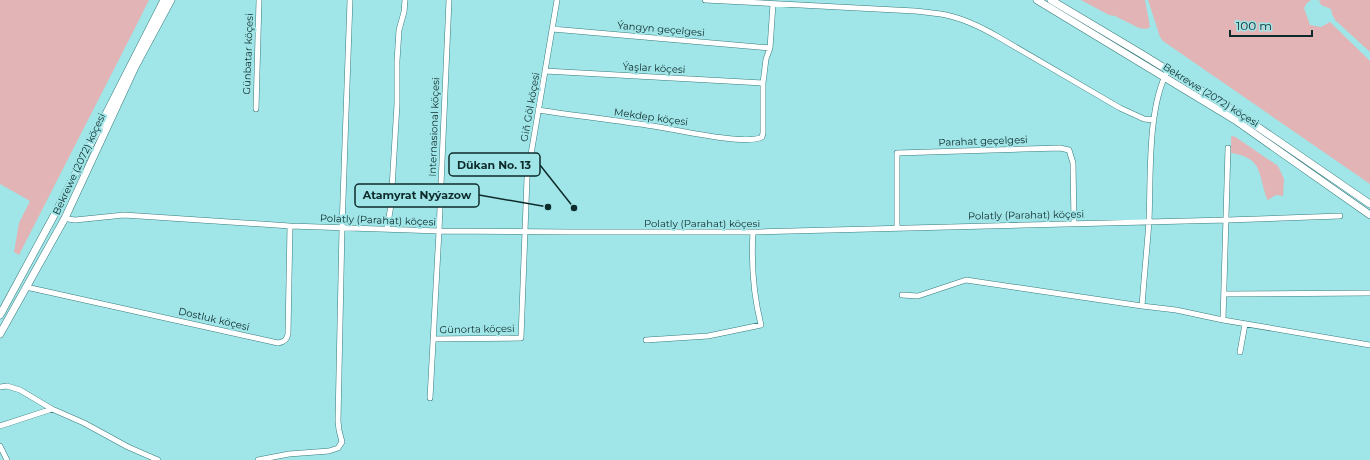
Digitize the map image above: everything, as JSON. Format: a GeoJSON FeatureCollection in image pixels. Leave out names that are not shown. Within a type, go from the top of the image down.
{"type":"FeatureCollection","features":[{"type":"Feature","properties":{"kind":"main road","name":"Bekrewe (2072) köçesi"},"geometry":{"type":"LineString","coordinates":[[0,315],[57,210],[130,64],[164,0]]}},
{"type":"Feature","properties":{"kind":"main road","name":"Bekrewe (2072) köçesi"},"geometry":{"type":"LineString","coordinates":[[0,334],[65,218],[135,67],[171,0]]}},
{"type":"Feature","properties":{"kind":"main road","name":"Bekrewe (2072) köçesi"},"geometry":{"type":"LineString","coordinates":[[1037,0],[1235,120],[1370,215]]}},
{"type":"Feature","properties":{"kind":"main road","name":"Bekrewe (2072) köçesi"},"geometry":{"type":"LineString","coordinates":[[1051,0],[1239,114],[1370,204]]}},
{"type":"Feature","properties":{"kind":"street","name":"Günbatar köçesi"},"geometry":{"type":"LineString","coordinates":[[256,109],[259,0]]}},
{"type":"Feature","properties":{"kind":"street"},"geometry":{"type":"LineString","coordinates":[[258,460],[290,454],[329,451],[338,448],[342,442],[338,421],[342,228],[350,0]]}},
{"type":"Feature","properties":{"kind":"street"},"geometry":{"type":"LineString","coordinates":[[387,229],[391,205],[399,30],[404,12],[405,0]]}},
{"type":"Feature","properties":{"kind":"street","name":"Internasional köçesi"},"geometry":{"type":"LineString","coordinates":[[430,398],[449,0]]}},
{"type":"Feature","properties":{"kind":"street","name":"Giň Göl köçesi"},"geometry":{"type":"LineString","coordinates":[[521,338],[527,178],[557,0]]}},
{"type":"Feature","properties":{"kind":"street"},"geometry":{"type":"LineString","coordinates":[[704,0],[915,11],[958,18],[985,29],[1120,108],[1144,119],[1154,120]]}},
{"type":"Feature","properties":{"kind":"street"},"geometry":{"type":"LineString","coordinates":[[763,83],[766,59],[770,48],[773,4]]}},
{"type":"Feature","properties":{"kind":"street","name":"Ýangyn geçelgesi"},"geometry":{"type":"LineString","coordinates":[[552,29],[770,48]]}},
{"type":"Feature","properties":{"kind":"street"},"geometry":{"type":"LineString","coordinates":[[1142,306],[1149,221],[1154,120],[1160,89],[1168,70]]}},
{"type":"Feature","properties":{"kind":"street","name":"Ýaşlar köçesi"},"geometry":{"type":"LineString","coordinates":[[545,71],[763,83]]}},
{"type":"Feature","properties":{"kind":"street","name":"Mekdep köçesi"},"geometry":{"type":"LineString","coordinates":[[538,110],[744,140],[759,139],[762,138],[764,133],[763,83]]}},
{"type":"Feature","properties":{"kind":"street","name":"Parahat geçelgesi"},"geometry":{"type":"LineString","coordinates":[[897,228],[897,152],[1060,148],[1069,150],[1073,163],[1074,223]]}},
{"type":"Feature","properties":{"kind":"street"},"geometry":{"type":"LineString","coordinates":[[1223,320],[1228,148]]}},
{"type":"Feature","properties":{"kind":"street","name":"Polatly (Parahat) köçesi"},"geometry":{"type":"LineString","coordinates":[[65,218],[75,220],[124,215],[290,226],[439,231],[752,232],[1340,216]]}},
{"type":"Feature","properties":{"kind":"street","name":"Dostluk köçesi"},"geometry":{"type":"LineString","coordinates":[[26,287],[282,342],[285,341],[288,334],[290,226]]}},
{"type":"Feature","properties":{"kind":"street"},"geometry":{"type":"LineString","coordinates":[[646,340],[708,336],[761,325],[756,308],[752,275],[752,232]]}},
{"type":"Feature","properties":{"kind":"street"},"geometry":{"type":"LineString","coordinates":[[902,296],[918,296],[966,280],[1176,310],[1245,324],[1370,345]]}},
{"type":"Feature","properties":{"kind":"street"},"geometry":{"type":"LineString","coordinates":[[1224,294],[1370,293]]}},
{"type":"Feature","properties":{"kind":"street"},"geometry":{"type":"LineString","coordinates":[[1240,352],[1245,324]]}},
{"type":"Feature","properties":{"kind":"street","name":"Günorta köçesi"},"geometry":{"type":"LineString","coordinates":[[433,339],[521,338]]}},
{"type":"Feature","properties":{"kind":"street"},"geometry":{"type":"LineString","coordinates":[[0,387],[7,386],[20,390],[52,409],[84,423],[128,447],[158,460]]}},
{"type":"Feature","properties":{"kind":"street"},"geometry":{"type":"LineString","coordinates":[[0,426],[52,409]]}},
{"type":"Feature","properties":{"kind":"street"},"geometry":{"type":"LineString","coordinates":[[0,446],[7,460]]}},
{"type":"Feature","properties":{"kind":"shaded area"},"geometry":{"type":"Polygon","coordinates":[[[0,0],[149,0],[19,255],[14,252],[19,223],[30,201],[0,184],[0,0]]]}},
{"type":"Feature","properties":{"kind":"shaded area"},"geometry":{"type":"Polygon","coordinates":[[[1081,0],[1145,0],[1150,27],[1146,29],[1139,28],[1115,16],[1109,15],[1081,0]]]}},
{"type":"Feature","properties":{"kind":"shaded area"},"geometry":{"type":"Polygon","coordinates":[[[1148,0],[1311,0],[1304,8],[1310,25],[1321,27],[1330,22],[1370,61],[1370,184],[1163,41],[1160,37],[1148,0]]]}},
{"type":"Feature","properties":{"kind":"shaded area"},"geometry":{"type":"Polygon","coordinates":[[[1319,0],[1370,0],[1370,52],[1335,20],[1331,9],[1321,5],[1319,0]]]}},
{"type":"Feature","properties":{"kind":"shaded area"},"geometry":{"type":"Polygon","coordinates":[[[1234,136],[1278,166],[1284,179],[1283,196],[1276,195],[1268,200],[1267,199],[1255,163],[1242,155],[1231,153],[1231,137],[1234,136]]]}},
{"type":"Feature","properties":{"kind":"place","name":"Atamyrat Nyýazow"},"geometry":{"type":"Point","coordinates":[548,207]}},
{"type":"Feature","properties":{"kind":"place","name":"Dükan No. 13"},"geometry":{"type":"Point","coordinates":[574,208]}}]}
